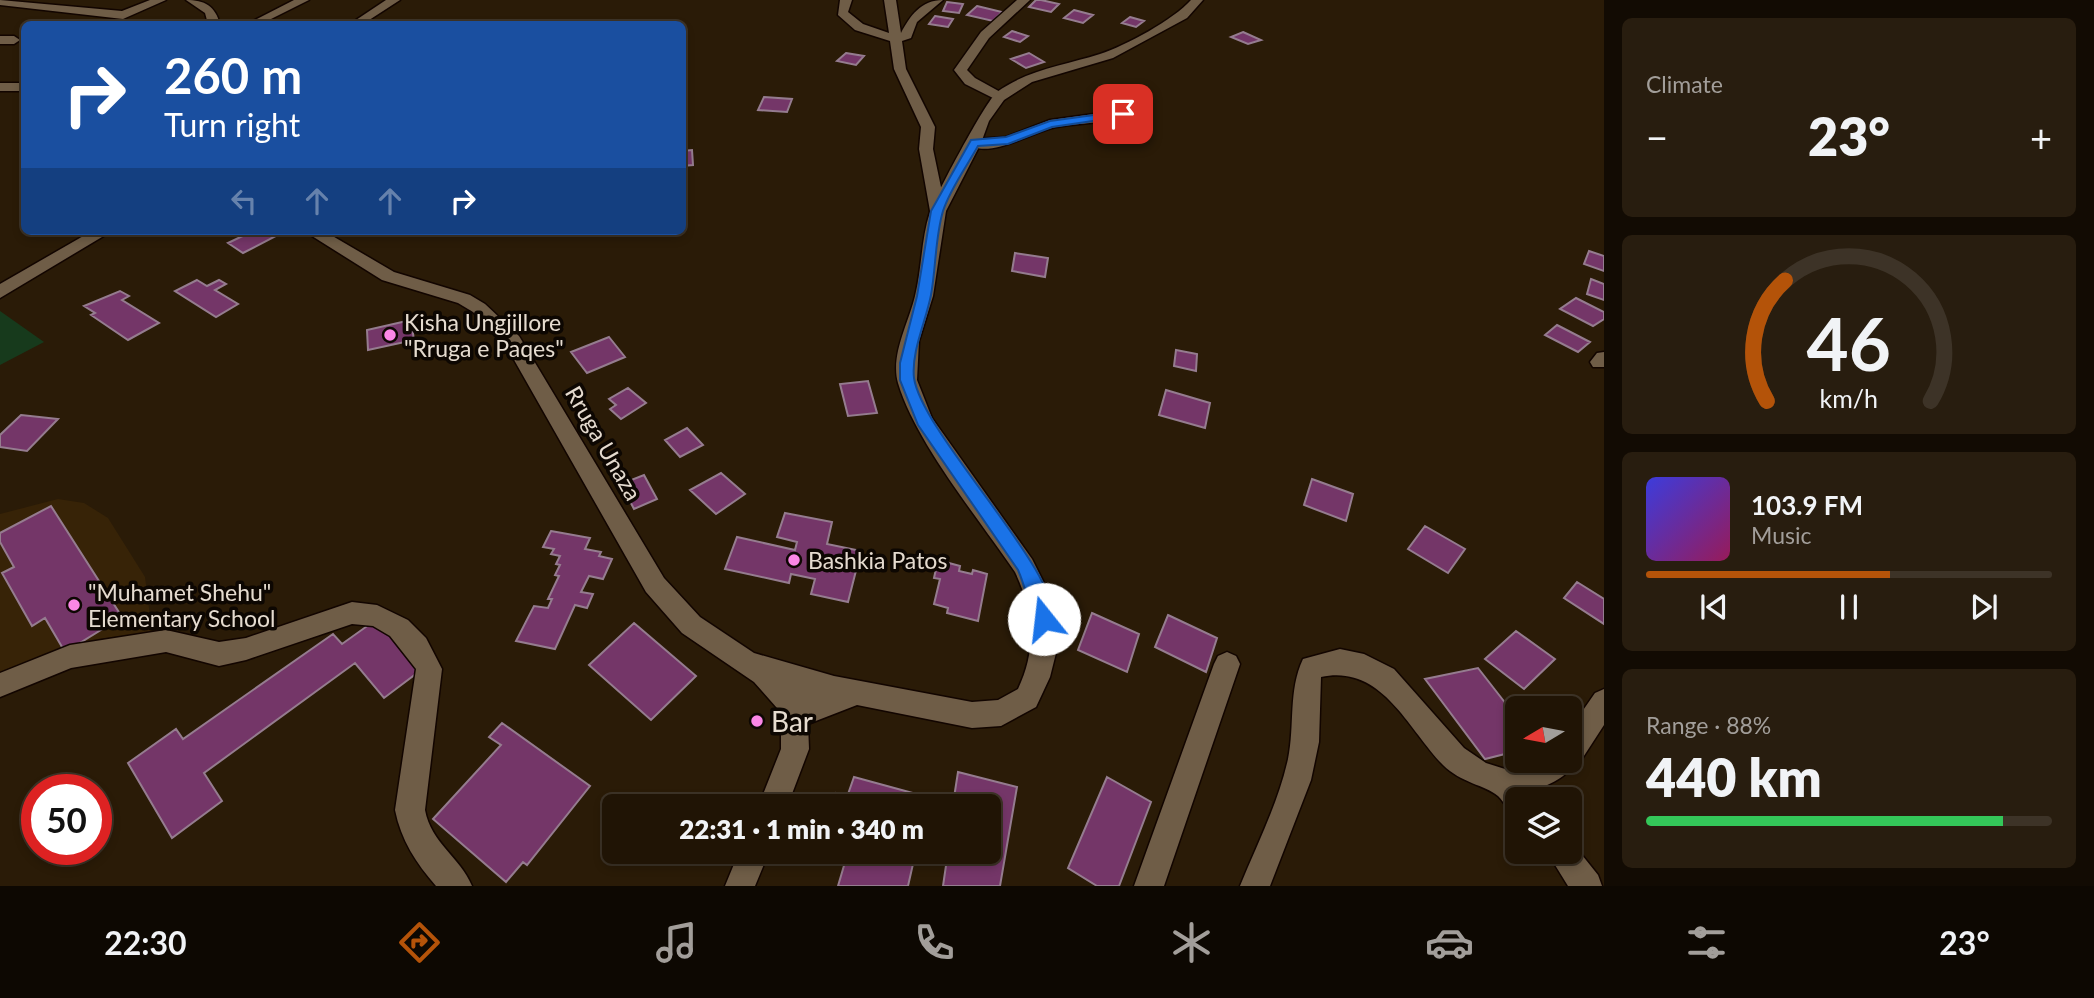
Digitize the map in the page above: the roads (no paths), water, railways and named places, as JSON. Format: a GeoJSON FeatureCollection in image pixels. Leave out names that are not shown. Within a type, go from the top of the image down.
{"type":"FeatureCollection","features":[{"type":"Feature","properties":{"kind":"street"},"geometry":{"type":"LineString","coordinates":[[0,2],[123,15],[160,0]]}},
{"type":"Feature","properties":{"kind":"street"},"geometry":{"type":"LineString","coordinates":[[192,0],[210,11],[213,21]]}},
{"type":"Feature","properties":{"kind":"street"},"geometry":{"type":"LineString","coordinates":[[260,21],[303,0]]}},
{"type":"Feature","properties":{"kind":"street"},"geometry":{"type":"LineString","coordinates":[[361,21],[394,0]]}},
{"type":"Feature","properties":{"kind":"street"},"geometry":{"type":"LineString","coordinates":[[846,0],[842,13],[848,21],[895,39],[907,35],[912,21],[937,0]]}},
{"type":"Feature","properties":{"kind":"street"},"geometry":{"type":"LineString","coordinates":[[741,659],[846,690],[972,715],[1001,713],[1027,698],[1037,677],[1045,645],[1044,619],[1037,593],[1024,566],[923,421],[907,380],[911,341],[924,296],[937,211],[926,149],[928,127],[900,69],[890,0]]}},
{"type":"Feature","properties":{"kind":"street"},"geometry":{"type":"LineString","coordinates":[[999,97],[970,81],[960,70],[961,63],[985,35],[1024,0]]}},
{"type":"Feature","properties":{"kind":"street"},"geometry":{"type":"LineString","coordinates":[[937,211],[974,142],[982,121],[999,97],[1027,79],[1097,60],[1183,16],[1197,0]]}},
{"type":"Feature","properties":{"kind":"street"},"geometry":{"type":"LineString","coordinates":[[0,40],[14,40]]}},
{"type":"Feature","properties":{"kind":"street"},"geometry":{"type":"LineString","coordinates":[[0,88],[21,87]]}},
{"type":"Feature","properties":{"kind":"street"},"geometry":{"type":"LineString","coordinates":[[974,142],[1008,141],[1050,124],[1123,114]]}},
{"type":"Feature","properties":{"kind":"street"},"geometry":{"type":"LineString","coordinates":[[0,292],[97,235]]}},
{"type":"Feature","properties":{"kind":"street","name":"Rruga Unaza"},"geometry":{"type":"LineString","coordinates":[[318,235],[369,267],[398,280],[464,299],[495,322],[527,361],[655,585],[691,625],[763,674],[791,709]]}},
{"type":"Feature","properties":{"kind":"street"},"geometry":{"type":"LineString","coordinates":[[0,685],[70,657],[166,641],[219,654],[246,649],[352,613],[384,615],[424,655],[429,669],[410,810],[412,828],[418,842],[457,886]]}},
{"type":"Feature","properties":{"kind":"street"},"geometry":{"type":"LineString","coordinates":[[1255,886],[1294,798],[1305,739],[1305,682],[1312,667],[1331,660],[1358,663],[1384,679],[1413,704],[1450,752],[1474,772],[1505,788]]}},
{"type":"Feature","properties":{"kind":"street"},"geometry":{"type":"LineString","coordinates":[[1149,886],[1227,664]]}},
{"type":"Feature","properties":{"kind":"street"},"geometry":{"type":"LineString","coordinates":[[777,794],[795,749],[791,709],[846,690]]}},
{"type":"Feature","properties":{"kind":"street"},"geometry":{"type":"LineString","coordinates":[[1582,734],[1604,702]]}},
{"type":"Feature","properties":{"kind":"street"},"geometry":{"type":"LineString","coordinates":[[1519,787],[1540,774]]}},
{"type":"Feature","properties":{"kind":"street"},"geometry":{"type":"LineString","coordinates":[[740,886],[749,864]]}},
{"type":"Feature","properties":{"kind":"street"},"geometry":{"type":"LineString","coordinates":[[1571,864],[1587,886]]}},
{"type":"Feature","properties":{"kind":"place","name":"Kisha Ungjillore \"Rruga e Paqes\""},"geometry":{"type":"Point","coordinates":[390,335]}},
{"type":"Feature","properties":{"kind":"place","name":"Bashkia Patos"},"geometry":{"type":"Point","coordinates":[794,560]}},
{"type":"Feature","properties":{"kind":"place","name":"\"Muhamet Shehu\" Elementary School"},"geometry":{"type":"Point","coordinates":[74,605]}},
{"type":"Feature","properties":{"kind":"place","name":"Bar"},"geometry":{"type":"Point","coordinates":[757,721]}}]}
